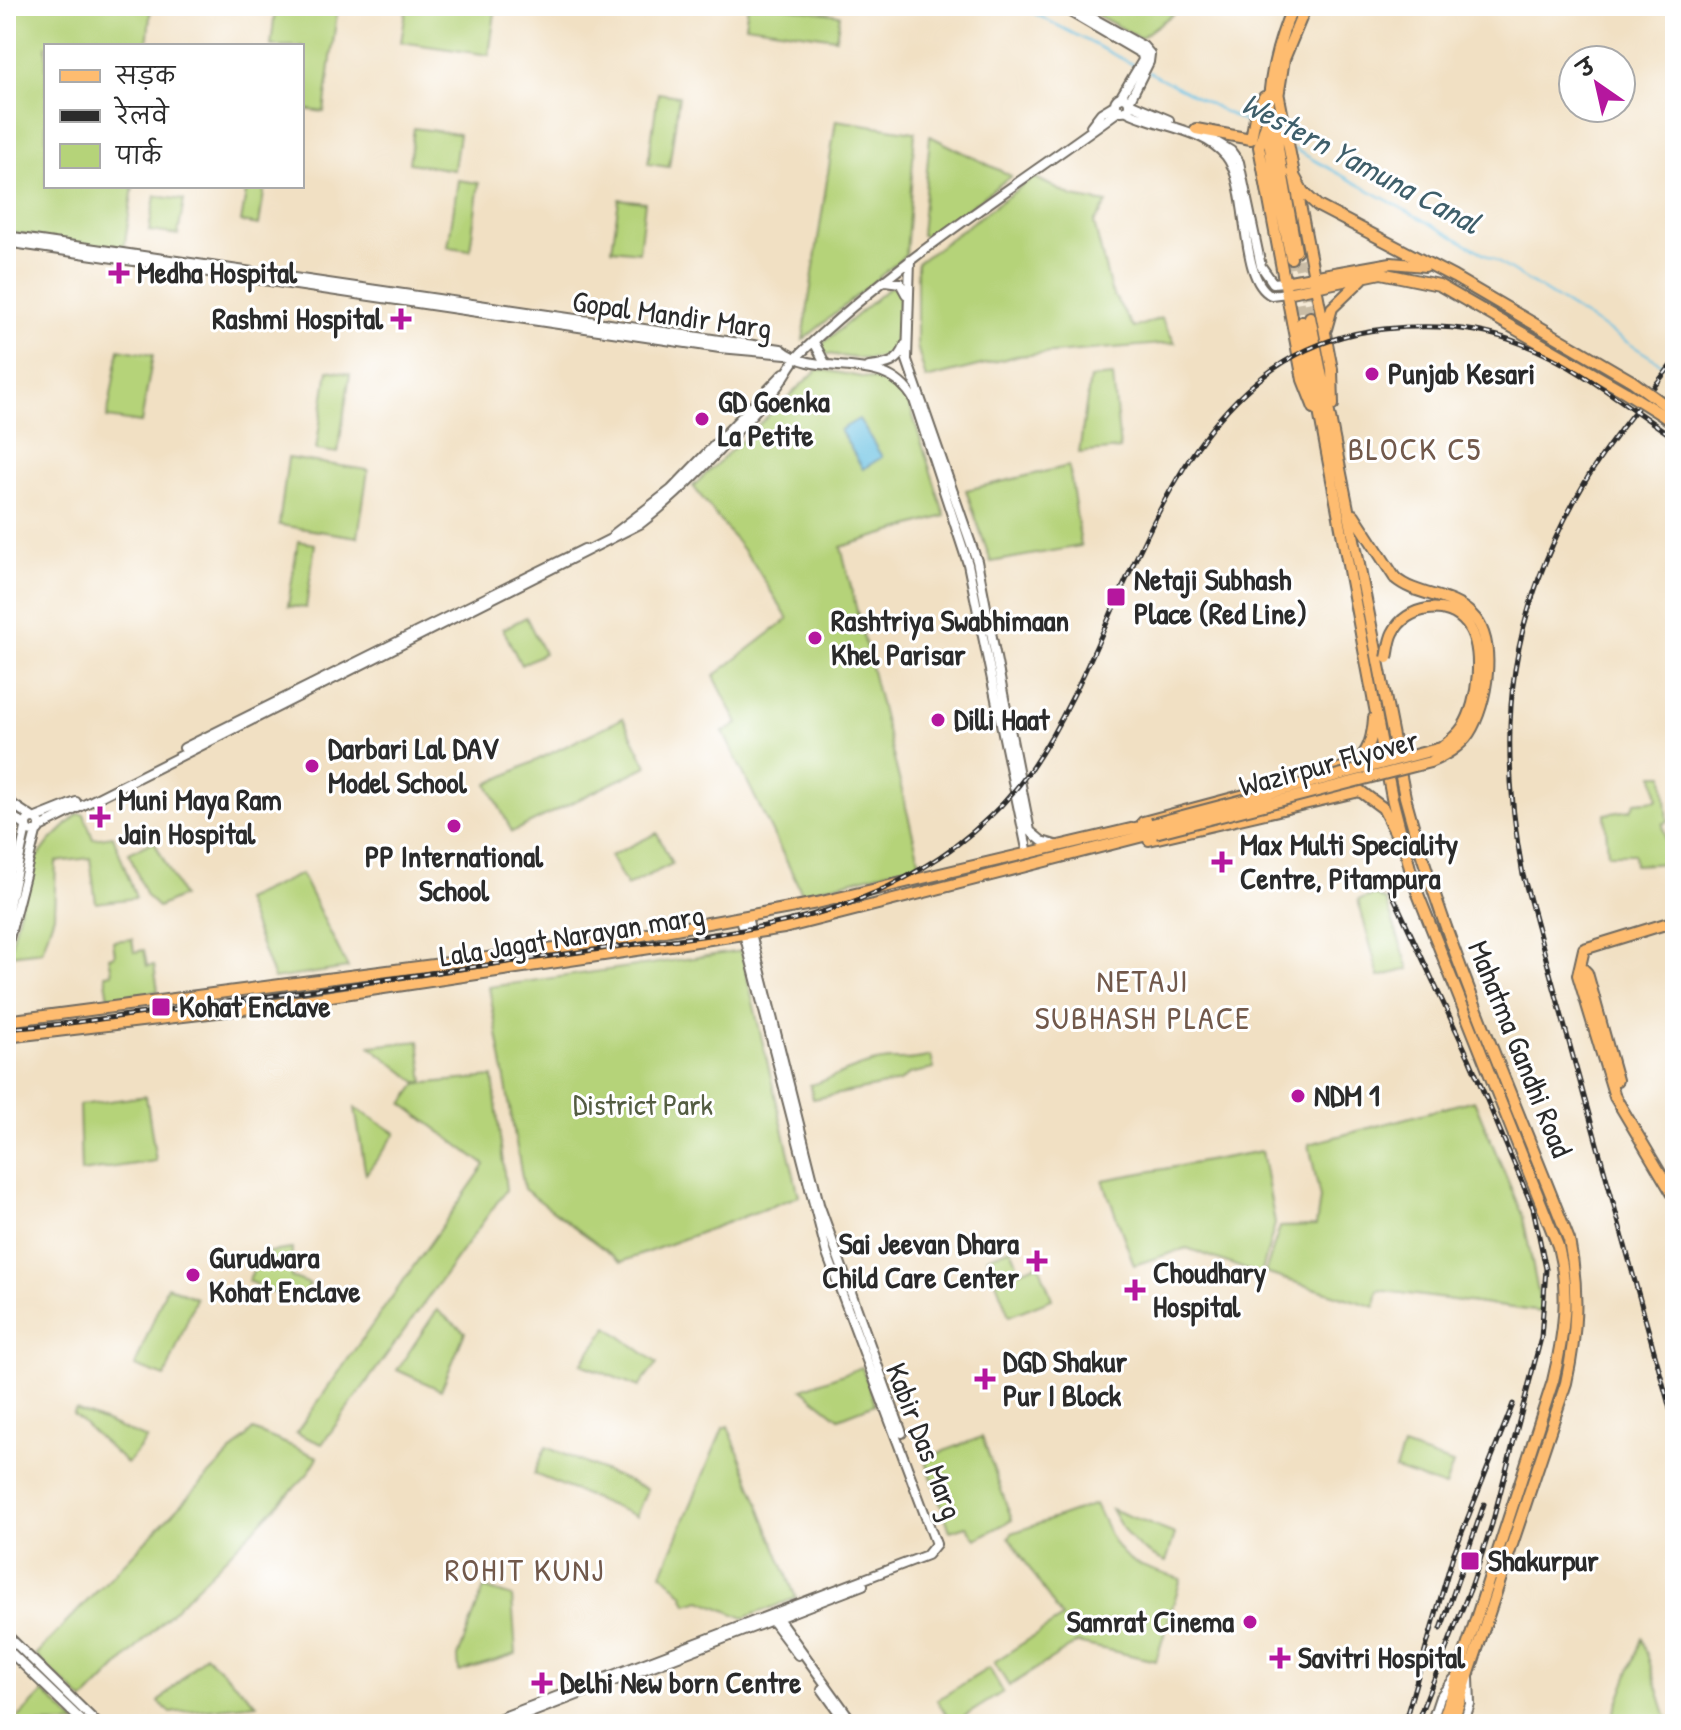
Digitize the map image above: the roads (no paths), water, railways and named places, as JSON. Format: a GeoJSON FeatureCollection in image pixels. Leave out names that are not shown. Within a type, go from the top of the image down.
{"type":"FeatureCollection","features":[{"type":"Feature","properties":{"kind":"main road"},"geometry":{"type":"LineString","coordinates":[[1293,6],[1278,43],[1273,90],[1275,128],[1303,192],[1318,206],[1454,277],[1632,381],[1675,412]]}},
{"type":"Feature","properties":{"kind":"main road"},"geometry":{"type":"LineString","coordinates":[[1283,149],[1294,258],[1255,117],[1273,90],[1306,6]]}},
{"type":"Feature","properties":{"kind":"main road"},"geometry":{"type":"LineString","coordinates":[[1273,90],[1275,128]]}},
{"type":"Feature","properties":{"kind":"main road"},"geometry":{"type":"LineString","coordinates":[[1196,129],[1247,140],[1261,139],[1275,128]]}},
{"type":"Feature","properties":{"kind":"main road"},"geometry":{"type":"LineString","coordinates":[[1261,139],[1259,147],[1303,380],[1329,435]]}},
{"type":"Feature","properties":{"kind":"main road"},"geometry":{"type":"LineString","coordinates":[[1292,172],[1332,369],[1329,435]]}},
{"type":"Feature","properties":{"kind":"main road"},"geometry":{"type":"LineString","coordinates":[[1286,288],[1391,263],[1435,267]]}},
{"type":"Feature","properties":{"kind":"main road"},"geometry":{"type":"LineString","coordinates":[[1314,282],[1381,273],[1430,283],[1531,335],[1675,424]]}},
{"type":"Feature","properties":{"kind":"main road"},"geometry":{"type":"LineString","coordinates":[[1325,336],[1332,308],[1341,296],[1367,275]]}},
{"type":"Feature","properties":{"kind":"main road"},"geometry":{"type":"LineString","coordinates":[[1306,319],[1329,435]]}},
{"type":"Feature","properties":{"kind":"main road","name":"Mahatma Gandhi Road"},"geometry":{"type":"LineString","coordinates":[[1329,435],[1348,507],[1405,797],[1420,855],[1468,988],[1569,1240],[1575,1271],[1576,1339],[1566,1383],[1464,1673]]}},
{"type":"Feature","properties":{"kind":"main road","name":"Mahatma Gandhi Road"},"geometry":{"type":"LineString","coordinates":[[1329,435],[1406,860],[1558,1246],[1565,1274],[1563,1338],[1553,1381],[1464,1673]]}},
{"type":"Feature","properties":{"kind":"main road","name":"Wazirpur Flyover"},"geometry":{"type":"LineString","coordinates":[[1154,828],[1430,762],[1459,746],[1469,733],[1481,703],[1486,668],[1484,634],[1478,621],[1462,607],[1404,586],[1395,578],[1348,507]]}},
{"type":"Feature","properties":{"kind":"main road","name":"Wazirpur Flyover"},"geometry":{"type":"LineString","coordinates":[[1136,833],[1441,748],[1463,727],[1471,713],[1476,647],[1469,626],[1451,611],[1420,611],[1409,616],[1392,634],[1383,678]]}},
{"type":"Feature","properties":{"kind":"main road"},"geometry":{"type":"LineString","coordinates":[[1375,700],[1371,743],[1363,757],[1331,771],[1148,818],[1136,833],[1151,840],[1360,791],[1373,798],[1392,824],[1406,860]]}},
{"type":"Feature","properties":{"kind":"main road"},"geometry":{"type":"LineString","coordinates":[[1331,771],[1336,795]]}},
{"type":"Feature","properties":{"kind":"main road","name":"Lala Jagat Narayan marg"},"geometry":{"type":"LineString","coordinates":[[6,1021],[629,938],[861,894],[1059,846],[1136,833]]}},
{"type":"Feature","properties":{"kind":"main road","name":"Lala Jagat Narayan marg"},"geometry":{"type":"LineString","coordinates":[[6,1037],[251,1008],[748,933],[865,907],[1136,833]]}},
{"type":"Feature","properties":{"kind":"main road"},"geometry":{"type":"LineString","coordinates":[[861,894],[865,907]]}},
{"type":"Feature","properties":{"kind":"main road"},"geometry":{"type":"LineString","coordinates":[[1675,921],[1581,951],[1582,968],[1587,973],[1626,1113],[1675,1198]]}},
{"type":"Feature","properties":{"kind":"main road"},"geometry":{"type":"LineString","coordinates":[[1590,946],[1675,928]]}},
{"type":"Feature","properties":{"kind":"main road"},"geometry":{"type":"LineString","coordinates":[[629,938],[631,952]]}},
{"type":"Feature","properties":{"kind":"main road"},"geometry":{"type":"LineString","coordinates":[[1626,1113],[1675,1189]]}},
{"type":"Feature","properties":{"kind":"main road"},"geometry":{"type":"LineString","coordinates":[[1442,1724],[1464,1673]]}},
{"type":"Feature","properties":{"kind":"main road"},"geometry":{"type":"LineString","coordinates":[[1452,1724],[1456,1697]]}},
{"type":"Feature","properties":{"kind":"street"},"geometry":{"type":"LineString","coordinates":[[1060,6],[1140,51],[1146,61]]}},
{"type":"Feature","properties":{"kind":"street"},"geometry":{"type":"LineString","coordinates":[[6,919],[33,825],[622,535],[679,486],[783,380],[784,373],[797,357],[884,281],[1123,105],[1150,54],[1143,46],[1071,6]]}},
{"type":"Feature","properties":{"kind":"street"},"geometry":{"type":"LineString","coordinates":[[1123,105],[1196,129],[1223,144],[1239,162],[1261,266],[1273,283],[1286,288]]}},
{"type":"Feature","properties":{"kind":"street"},"geometry":{"type":"LineString","coordinates":[[1123,105],[1192,134],[1224,153],[1237,179],[1257,281],[1271,295],[1286,288]]}},
{"type":"Feature","properties":{"kind":"street","name":"Gopal Mandir Marg"},"geometry":{"type":"LineString","coordinates":[[6,239],[781,349],[797,357],[859,368]]}},
{"type":"Feature","properties":{"kind":"street"},"geometry":{"type":"LineString","coordinates":[[910,259],[906,294],[912,378],[939,461]]}},
{"type":"Feature","properties":{"kind":"street"},"geometry":{"type":"LineString","coordinates":[[884,281],[900,283],[906,294]]}},
{"type":"Feature","properties":{"kind":"street"},"geometry":{"type":"LineString","coordinates":[[859,368],[893,362],[902,355],[908,337]]}},
{"type":"Feature","properties":{"kind":"street"},"geometry":{"type":"LineString","coordinates":[[814,342],[825,363]]}},
{"type":"Feature","properties":{"kind":"street"},"geometry":{"type":"LineString","coordinates":[[859,368],[896,378],[907,387],[977,561],[983,614],[1028,854]]}},
{"type":"Feature","properties":{"kind":"street"},"geometry":{"type":"LineString","coordinates":[[983,614],[1030,831],[1042,841],[1059,846]]}},
{"type":"Feature","properties":{"kind":"street"},"geometry":{"type":"LineString","coordinates":[[6,800],[33,825]]}},
{"type":"Feature","properties":{"kind":"street"},"geometry":{"type":"LineString","coordinates":[[6,812],[33,825]]}},
{"type":"Feature","properties":{"kind":"street"},"geometry":{"type":"LineString","coordinates":[[6,950],[33,825]]}},
{"type":"Feature","properties":{"kind":"street","name":"Kabir Das Marg"},"geometry":{"type":"LineString","coordinates":[[502,1724],[927,1555],[936,1544],[825,1235],[744,918]]}},
{"type":"Feature","properties":{"kind":"street"},"geometry":{"type":"LineString","coordinates":[[773,1617],[847,1724]]}},
{"type":"Feature","properties":{"kind":"street"},"geometry":{"type":"LineString","coordinates":[[773,1617],[854,1724]]}},
{"type":"Feature","properties":{"kind":"street","name":"Kabir Das Marg"},"geometry":{"type":"LineString","coordinates":[[485,1724],[773,1617]]}},
{"type":"Feature","properties":{"kind":"street"},"geometry":{"type":"LineString","coordinates":[[6,1634],[98,1724]]}},
{"type":"Feature","properties":{"kind":"street"},"geometry":{"type":"LineString","coordinates":[[6,1648],[85,1724]]}},
{"type":"Feature","properties":{"kind":"street"},"geometry":{"type":"LineString","coordinates":[[1431,1724],[1440,1697],[1464,1673]]}},
{"type":"Feature","properties":{"kind":"street"},"geometry":{"type":"LineString","coordinates":[[1463,1724],[1470,1704],[1464,1673]]}},
{"type":"Feature","properties":{"kind":"water"},"geometry":{"type":"Polygon","coordinates":[[[859,419],[882,457],[863,469],[840,430],[859,419]]]}},
{"type":"Feature","properties":{"kind":"waterway","name":"Western Yamuna Canal"},"geometry":{"type":"LineString","coordinates":[[1020,6],[1136,66]]}},
{"type":"Feature","properties":{"kind":"waterway","name":"Western Yamuna Canal"},"geometry":{"type":"LineString","coordinates":[[1149,72],[1250,125]]}},
{"type":"Feature","properties":{"kind":"waterway","name":"Western Yamuna Canal"},"geometry":{"type":"LineString","coordinates":[[1294,149],[1483,253],[1675,372]]}},
{"type":"Feature","properties":{"kind":"tunnel"},"geometry":{"type":"LineString","coordinates":[[1291,258],[1302,321]]}},
{"type":"Feature","properties":{"kind":"tunnel"},"geometry":{"type":"LineString","coordinates":[[1298,259],[1310,317]]}},
{"type":"Feature","properties":{"kind":"railway"},"geometry":{"type":"LineString","coordinates":[[6,1028],[250,999],[730,932],[802,918],[871,895],[903,879],[973,832],[1018,786],[1067,708],[1164,501],[1204,439],[1251,386],[1310,348],[1402,327],[1454,328],[1488,333],[1522,344],[1562,363],[1675,438]]}},
{"type":"Feature","properties":{"kind":"railway"},"geometry":{"type":"LineString","coordinates":[[1675,360],[1588,477],[1561,526],[1540,574],[1525,622],[1515,670],[1510,718],[1514,820],[1523,875],[1675,1427]]}},
{"type":"Feature","properties":{"kind":"railway"},"geometry":{"type":"LineString","coordinates":[[1389,887],[1469,1058],[1533,1208],[1546,1269],[1541,1338],[1492,1524],[1471,1587],[1416,1724]]}},
{"type":"Feature","properties":{"kind":"railway"},"geometry":{"type":"LineString","coordinates":[[1404,1724],[1453,1555],[1513,1404]]}},
{"type":"Feature","properties":{"kind":"railway"},"geometry":{"type":"LineString","coordinates":[[1441,1629],[1484,1504]]}},
{"type":"Feature","properties":{"kind":"place","name":"Medha Hospital"},"geometry":{"type":"Point","coordinates":[119,273]}},
{"type":"Feature","properties":{"kind":"place","name":"Rashmi Hospital"},"geometry":{"type":"Point","coordinates":[401,319]}},
{"type":"Feature","properties":{"kind":"place","name":"Punjab Kesari"},"geometry":{"type":"Point","coordinates":[1372,374]}},
{"type":"Feature","properties":{"kind":"place","name":"GD Goenka La Petite"},"geometry":{"type":"Point","coordinates":[702,419]}},
{"type":"Feature","properties":{"kind":"place","name":"Netaji Subhash Place (Red Line)"},"geometry":{"type":"Point","coordinates":[1116,597]}},
{"type":"Feature","properties":{"kind":"place","name":"Rashtriya Swabhimaan Khel Parisar"},"geometry":{"type":"Point","coordinates":[815,638]}},
{"type":"Feature","properties":{"kind":"place","name":"Dilli Haat"},"geometry":{"type":"Point","coordinates":[938,720]}},
{"type":"Feature","properties":{"kind":"place","name":"Darbari Lal DAV Model School"},"geometry":{"type":"Point","coordinates":[312,766]}},
{"type":"Feature","properties":{"kind":"place","name":"Muni Maya Ram Jain Hospital"},"geometry":{"type":"Point","coordinates":[100,817]}},
{"type":"Feature","properties":{"kind":"place","name":"PP International School"},"geometry":{"type":"Point","coordinates":[454,826]}},
{"type":"Feature","properties":{"kind":"place","name":"Max Multi Speciality Centre, Pitampura"},"geometry":{"type":"Point","coordinates":[1222,862]}},
{"type":"Feature","properties":{"kind":"place","name":"Kohat Enclave"},"geometry":{"type":"Point","coordinates":[161,1007]}},
{"type":"Feature","properties":{"kind":"place","name":"NDM 1"},"geometry":{"type":"Point","coordinates":[1298,1096]}},
{"type":"Feature","properties":{"kind":"place","name":"Sai Jeevan Dhara Child Care Center"},"geometry":{"type":"Point","coordinates":[1037,1261]}},
{"type":"Feature","properties":{"kind":"place","name":"Gurudwara Kohat Enclave"},"geometry":{"type":"Point","coordinates":[193,1275]}},
{"type":"Feature","properties":{"kind":"place","name":"Choudhary Hospital"},"geometry":{"type":"Point","coordinates":[1135,1290]}},
{"type":"Feature","properties":{"kind":"place","name":"DGD Shakur Pur I Block"},"geometry":{"type":"Point","coordinates":[985,1379]}},
{"type":"Feature","properties":{"kind":"place","name":"Shakurpur"},"geometry":{"type":"Point","coordinates":[1470,1561]}},
{"type":"Feature","properties":{"kind":"place","name":"Samrat Cinema"},"geometry":{"type":"Point","coordinates":[1250,1622]}},
{"type":"Feature","properties":{"kind":"place","name":"Savitri Hospital"},"geometry":{"type":"Point","coordinates":[1280,1658]}},
{"type":"Feature","properties":{"kind":"place","name":"Delhi New born Centre"},"geometry":{"type":"Point","coordinates":[542,1683]}},
{"type":"Feature","properties":{"kind":"district","name":"BLOCK C5"},"geometry":{"type":"Point","coordinates":[1415,449]}},
{"type":"Feature","properties":{"kind":"district","name":"NETAJI SUBHASH PLACE"},"geometry":{"type":"Point","coordinates":[1143,1000]}},
{"type":"Feature","properties":{"kind":"district","name":"ROHIT KUNJ"},"geometry":{"type":"Point","coordinates":[525,1570]}},
{"type":"Feature","properties":{"kind":"park label","name":"District Park"},"geometry":{"type":"Point","coordinates":[643,1105]}}]}
